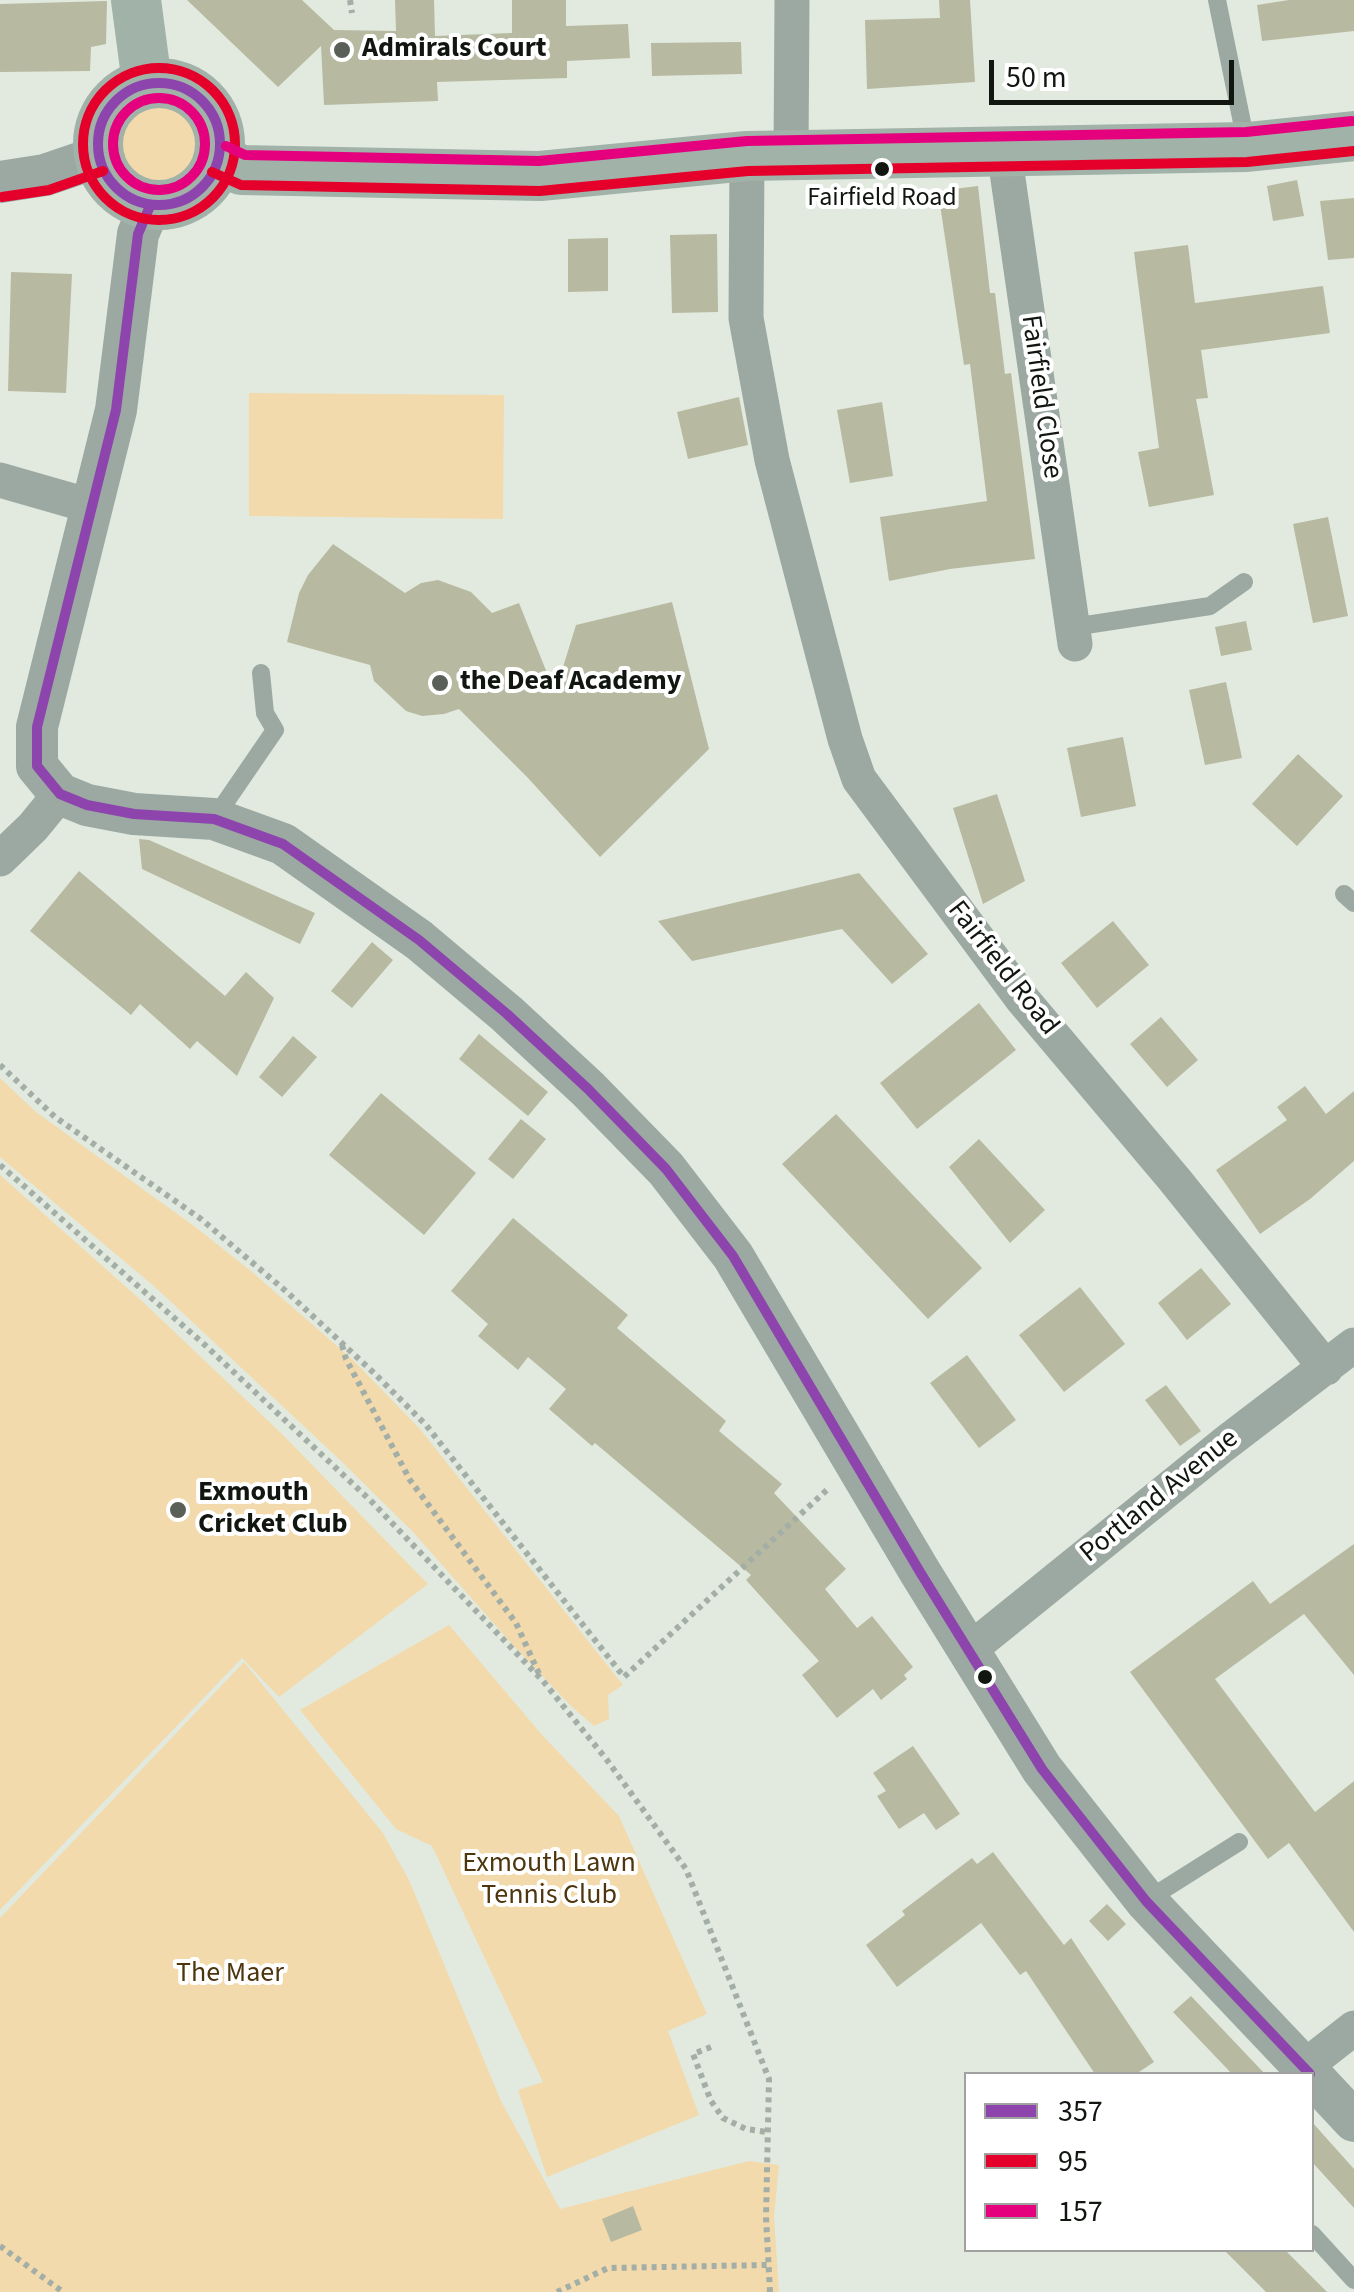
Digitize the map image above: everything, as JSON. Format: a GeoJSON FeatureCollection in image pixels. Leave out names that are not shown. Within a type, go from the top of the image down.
{"type":"FeatureCollection","features":[{"type":"Feature","properties":{"kind":"main road"},"geometry":{"type":"LineString","coordinates":[[136,0],[148,83]]}},
{"type":"Feature","properties":{"kind":"main road"},"geometry":{"type":"LineString","coordinates":[[148,83],[172,84],[194,94],[212,111],[220,135],[219,160],[205,186],[180,203],[150,206],[126,197],[108,180],[98,157],[98,132],[107,110],[124,92],[148,83]]}},
{"type":"Feature","properties":{"kind":"main road"},"geometry":{"type":"LineString","coordinates":[[219,160],[241,170],[540,176],[769,156],[1247,147],[1354,136]]}},
{"type":"Feature","properties":{"kind":"street","name":"Fairfield Road"},"geometry":{"type":"LineString","coordinates":[[792,0],[746,318],[791,535],[844,738],[859,778],[1023,1000],[1326,1368]]}},
{"type":"Feature","properties":{"kind":"street","name":"Fairfield Close"},"geometry":{"type":"LineString","coordinates":[[1004,151],[1074,636]]}},
{"type":"Feature","properties":{"kind":"street"},"geometry":{"type":"LineString","coordinates":[[0,182],[45,176],[98,157]]}},
{"type":"Feature","properties":{"kind":"street"},"geometry":{"type":"LineString","coordinates":[[150,206],[138,234],[116,410],[37,726],[37,766],[60,794],[88,806],[214,820],[283,844],[420,940],[588,1089],[666,1169],[733,1256],[1042,1769],[1146,1901],[1304,2072]]}},
{"type":"Feature","properties":{"kind":"street"},"geometry":{"type":"LineString","coordinates":[[0,480],[94,507]]}},
{"type":"Feature","properties":{"kind":"street"},"geometry":{"type":"LineString","coordinates":[[0,859],[34,827],[60,794]]}},
{"type":"Feature","properties":{"kind":"street","name":"Portland Avenue"},"geometry":{"type":"LineString","coordinates":[[968,1651],[1222,1445],[1354,1346]]}},
{"type":"Feature","properties":{"kind":"street"},"geometry":{"type":"LineString","coordinates":[[1306,2072],[1354,2028]]}},
{"type":"Feature","properties":{"kind":"street"},"geometry":{"type":"LineString","coordinates":[[1314,2082],[1354,2121]]}},
{"type":"Feature","properties":{"kind":"lane"},"geometry":{"type":"LineString","coordinates":[[1217,0],[1247,147]]}},
{"type":"Feature","properties":{"kind":"lane"},"geometry":{"type":"LineString","coordinates":[[1074,636],[1210,606],[1244,582]]}},
{"type":"Feature","properties":{"kind":"lane"},"geometry":{"type":"LineString","coordinates":[[214,820],[275,730],[265,714],[261,673]]}},
{"type":"Feature","properties":{"kind":"lane"},"geometry":{"type":"LineString","coordinates":[[1146,1901],[1239,1842]]}},
{"type":"Feature","properties":{"kind":"lane"},"geometry":{"type":"LineString","coordinates":[[1314,2236],[1354,2280]]}},
{"type":"Feature","properties":{"kind":"path"},"geometry":{"type":"LineString","coordinates":[[350,0],[352,13]]}},
{"type":"Feature","properties":{"kind":"path"},"geometry":{"type":"LineString","coordinates":[[0,1064],[55,1117],[201,1219],[341,1340],[426,1425],[624,1677],[857,1462]]}},
{"type":"Feature","properties":{"kind":"path"},"geometry":{"type":"LineString","coordinates":[[0,1165],[205,1345],[371,1501],[543,1682],[607,1760],[686,1869],[769,2079],[770,2292]]}},
{"type":"Feature","properties":{"kind":"path"},"geometry":{"type":"LineString","coordinates":[[341,1340],[346,1359],[410,1480],[516,1623],[543,1682]]}},
{"type":"Feature","properties":{"kind":"path"},"geometry":{"type":"LineString","coordinates":[[711,2047],[693,2054],[723,2118],[746,2129],[767,2132]]}},
{"type":"Feature","properties":{"kind":"path"},"geometry":{"type":"LineString","coordinates":[[0,2246],[64,2292]]}},
{"type":"Feature","properties":{"kind":"path"},"geometry":{"type":"LineString","coordinates":[[556,2292],[608,2268],[767,2265]]}},
{"type":"Feature","properties":{"kind":"green space"},"geometry":{"type":"Polygon","coordinates":[[[160,99],[192,112],[205,144],[192,176],[160,189],[128,176],[115,144],[128,112],[160,99]]]}},
{"type":"Feature","properties":{"kind":"green space"},"geometry":{"type":"Polygon","coordinates":[[[249,393],[504,395],[503,519],[249,516],[249,393]]]}},
{"type":"Feature","properties":{"kind":"green space"},"geometry":{"type":"Polygon","coordinates":[[[0,1078],[36,1112],[251,1271],[353,1360],[420,1429],[623,1685],[608,1695],[609,1719],[594,1726],[571,1706],[413,1532],[340,1460],[155,1287],[0,1157],[0,1078]]]}},
{"type":"Feature","properties":{"kind":"green space","name":"Exmouth Cricket Club"},"geometry":{"type":"Polygon","coordinates":[[[0,1175],[143,1302],[283,1435],[428,1584],[279,1697],[242,1658],[0,1910],[0,1175]]]}},
{"type":"Feature","properties":{"kind":"green space","name":"Exmouth Lawn Tennis Club"},"geometry":{"type":"Polygon","coordinates":[[[449,1625],[543,1736],[619,1816],[707,2014],[668,2031],[699,2115],[547,2177],[518,2090],[543,2082],[432,1846],[396,1829],[300,1710],[449,1625]]]}},
{"type":"Feature","properties":{"kind":"green space","name":"The Maer"},"geometry":{"type":"Polygon","coordinates":[[[244,1662],[383,1833],[409,1880],[501,2101],[560,2209],[749,2161],[779,2165],[774,2217],[779,2292],[0,2292],[0,1918],[244,1662]]]}},
{"type":"Feature","properties":{"kind":"building","name":"Admirals Court"},"geometry":{"type":"Polygon","coordinates":[[[187,0],[302,0],[334,30],[396,31],[395,0],[434,0],[435,36],[512,33],[512,0],[566,0],[566,26],[628,24],[630,58],[567,61],[567,78],[437,82],[438,101],[324,105],[321,46],[278,87],[187,0]]]}},
{"type":"Feature","properties":{"kind":"building"},"geometry":{"type":"Polygon","coordinates":[[[939,0],[970,0],[975,82],[867,89],[865,20],[940,18],[939,0]]]}},
{"type":"Feature","properties":{"kind":"building"},"geometry":{"type":"Polygon","coordinates":[[[1289,0],[1354,0],[1354,31],[1262,41],[1257,5],[1289,0]]]}},
{"type":"Feature","properties":{"kind":"building"},"geometry":{"type":"Polygon","coordinates":[[[107,1],[106,44],[91,47],[90,71],[0,72],[0,4],[107,1]]]}},
{"type":"Feature","properties":{"kind":"building"},"geometry":{"type":"Polygon","coordinates":[[[741,42],[742,74],[652,76],[651,43],[741,42]]]}},
{"type":"Feature","properties":{"kind":"building"},"geometry":{"type":"Polygon","coordinates":[[[1297,180],[1304,216],[1273,221],[1267,186],[1297,180]]]}},
{"type":"Feature","properties":{"kind":"building"},"geometry":{"type":"Polygon","coordinates":[[[978,186],[990,293],[995,293],[1005,374],[1011,373],[1035,559],[889,581],[880,517],[987,501],[970,364],[964,365],[938,191],[978,186]]]}},
{"type":"Feature","properties":{"kind":"building"},"geometry":{"type":"Polygon","coordinates":[[[1354,198],[1354,258],[1328,260],[1320,201],[1354,198]]]}},
{"type":"Feature","properties":{"kind":"building"},"geometry":{"type":"Polygon","coordinates":[[[717,234],[718,312],[672,313],[670,235],[717,234]]]}},
{"type":"Feature","properties":{"kind":"building"},"geometry":{"type":"Polygon","coordinates":[[[608,238],[608,291],[568,292],[568,239],[608,238]]]}},
{"type":"Feature","properties":{"kind":"building"},"geometry":{"type":"Polygon","coordinates":[[[1188,245],[1195,303],[1323,286],[1330,333],[1201,350],[1208,398],[1196,399],[1214,495],[1149,507],[1138,452],[1159,448],[1134,252],[1188,245]]]}},
{"type":"Feature","properties":{"kind":"building"},"geometry":{"type":"Polygon","coordinates":[[[11,272],[72,274],[66,393],[8,391],[11,272]]]}},
{"type":"Feature","properties":{"kind":"building"},"geometry":{"type":"Polygon","coordinates":[[[739,397],[748,445],[688,459],[677,412],[739,397]]]}},
{"type":"Feature","properties":{"kind":"building"},"geometry":{"type":"Polygon","coordinates":[[[882,402],[893,476],[850,483],[837,410],[882,402]]]}},
{"type":"Feature","properties":{"kind":"building"},"geometry":{"type":"Polygon","coordinates":[[[1328,517],[1348,616],[1313,623],[1293,524],[1328,517]]]}},
{"type":"Feature","properties":{"kind":"building"},"geometry":{"type":"Polygon","coordinates":[[[333,544],[405,593],[421,583],[438,580],[471,592],[492,613],[519,603],[555,693],[576,625],[672,602],[709,749],[600,857],[459,709],[422,716],[406,711],[374,681],[370,665],[287,642],[299,593],[333,544]]]}},
{"type":"Feature","properties":{"kind":"building"},"geometry":{"type":"Polygon","coordinates":[[[1246,621],[1252,650],[1221,656],[1215,627],[1246,621]]]}},
{"type":"Feature","properties":{"kind":"building"},"geometry":{"type":"Polygon","coordinates":[[[1226,682],[1242,758],[1205,765],[1189,690],[1226,682]]]}},
{"type":"Feature","properties":{"kind":"building"},"geometry":{"type":"Polygon","coordinates":[[[1123,737],[1136,806],[1081,817],[1067,748],[1123,737]]]}},
{"type":"Feature","properties":{"kind":"building"},"geometry":{"type":"Polygon","coordinates":[[[1298,754],[1343,796],[1297,846],[1252,804],[1298,754]]]}},
{"type":"Feature","properties":{"kind":"building"},"geometry":{"type":"Polygon","coordinates":[[[997,794],[1025,881],[983,904],[953,808],[997,794]]]}},
{"type":"Feature","properties":{"kind":"building"},"geometry":{"type":"Polygon","coordinates":[[[139,839],[315,913],[300,944],[142,869],[139,839]]]}},
{"type":"Feature","properties":{"kind":"building"},"geometry":{"type":"Polygon","coordinates":[[[79,871],[225,996],[246,972],[274,998],[237,1076],[197,1041],[190,1049],[140,1004],[131,1015],[30,931],[79,871]]]}},
{"type":"Feature","properties":{"kind":"building"},"geometry":{"type":"Polygon","coordinates":[[[859,873],[928,954],[892,984],[842,929],[692,961],[658,921],[859,873]]]}},
{"type":"Feature","properties":{"kind":"building"},"geometry":{"type":"Polygon","coordinates":[[[1113,921],[1149,965],[1097,1008],[1061,963],[1113,921]]]}},
{"type":"Feature","properties":{"kind":"building"},"geometry":{"type":"Polygon","coordinates":[[[372,942],[393,960],[352,1008],[331,991],[372,942]]]}},
{"type":"Feature","properties":{"kind":"building"},"geometry":{"type":"Polygon","coordinates":[[[979,1003],[1016,1050],[917,1129],[880,1083],[979,1003]]]}},
{"type":"Feature","properties":{"kind":"building"},"geometry":{"type":"Polygon","coordinates":[[[1161,1017],[1198,1060],[1167,1087],[1130,1044],[1161,1017]]]}},
{"type":"Feature","properties":{"kind":"building"},"geometry":{"type":"Polygon","coordinates":[[[479,1034],[548,1092],[528,1116],[459,1059],[479,1034]]]}},
{"type":"Feature","properties":{"kind":"building"},"geometry":{"type":"Polygon","coordinates":[[[293,1036],[317,1057],[282,1097],[259,1077],[293,1036]]]}},
{"type":"Feature","properties":{"kind":"building"},"geometry":{"type":"Polygon","coordinates":[[[1305,1086],[1326,1114],[1354,1091],[1354,1161],[1310,1199],[1260,1234],[1216,1170],[1287,1120],[1277,1107],[1305,1086]]]}},
{"type":"Feature","properties":{"kind":"building"},"geometry":{"type":"Polygon","coordinates":[[[381,1093],[476,1173],[424,1235],[329,1155],[381,1093]]]}},
{"type":"Feature","properties":{"kind":"building"},"geometry":{"type":"Polygon","coordinates":[[[836,1114],[982,1268],[928,1319],[782,1164],[836,1114]]]}},
{"type":"Feature","properties":{"kind":"building"},"geometry":{"type":"Polygon","coordinates":[[[521,1119],[546,1139],[513,1179],[488,1159],[521,1119]]]}},
{"type":"Feature","properties":{"kind":"building"},"geometry":{"type":"Polygon","coordinates":[[[979,1139],[1045,1210],[1010,1243],[949,1167],[979,1139]]]}},
{"type":"Feature","properties":{"kind":"building"},"geometry":{"type":"Polygon","coordinates":[[[513,1218],[628,1315],[617,1328],[726,1421],[719,1431],[782,1484],[774,1493],[846,1569],[825,1589],[857,1628],[872,1616],[913,1667],[904,1675],[907,1679],[881,1700],[873,1689],[837,1718],[802,1675],[819,1661],[746,1580],[751,1575],[549,1409],[566,1389],[528,1357],[518,1370],[478,1336],[488,1324],[451,1291],[513,1218]]]}},
{"type":"Feature","properties":{"kind":"building"},"geometry":{"type":"Polygon","coordinates":[[[1201,1268],[1231,1304],[1187,1340],[1158,1303],[1201,1268]]]}},
{"type":"Feature","properties":{"kind":"building"},"geometry":{"type":"Polygon","coordinates":[[[1080,1287],[1125,1344],[1064,1392],[1019,1335],[1080,1287]]]}},
{"type":"Feature","properties":{"kind":"building"},"geometry":{"type":"Polygon","coordinates":[[[967,1355],[1016,1420],[979,1448],[930,1383],[967,1355]]]}},
{"type":"Feature","properties":{"kind":"building"},"geometry":{"type":"Polygon","coordinates":[[[1166,1385],[1201,1431],[1180,1446],[1145,1400],[1166,1385]]]}},
{"type":"Feature","properties":{"kind":"building"},"geometry":{"type":"Polygon","coordinates":[[[1354,1544],[1354,1675],[1304,1614],[1215,1679],[1315,1812],[1354,1781],[1354,1932],[1289,1843],[1268,1859],[1130,1672],[1253,1581],[1270,1604],[1354,1544]]]}},
{"type":"Feature","properties":{"kind":"building"},"geometry":{"type":"Polygon","coordinates":[[[913,1746],[960,1814],[936,1830],[924,1813],[899,1829],[877,1796],[886,1791],[873,1773],[913,1746]]]}},
{"type":"Feature","properties":{"kind":"building"},"geometry":{"type":"Polygon","coordinates":[[[993,1852],[1064,1945],[1071,1938],[1154,2062],[1139,2072],[1094,2072],[1026,1971],[1020,1975],[981,1923],[897,1987],[866,1945],[905,1915],[902,1911],[972,1858],[977,1864],[993,1852]]]}},
{"type":"Feature","properties":{"kind":"building"},"geometry":{"type":"Polygon","coordinates":[[[1107,1904],[1126,1924],[1108,1941],[1089,1921],[1107,1904]]]}},
{"type":"Feature","properties":{"kind":"building"},"geometry":{"type":"Polygon","coordinates":[[[1191,1996],[1263,2072],[1230,2072],[1173,2012],[1191,1996]]]}},
{"type":"Feature","properties":{"kind":"building"},"geometry":{"type":"Polygon","coordinates":[[[1314,2124],[1354,2169],[1354,2208],[1314,2164],[1314,2124]]]}},
{"type":"Feature","properties":{"kind":"building"},"geometry":{"type":"Polygon","coordinates":[[[633,2206],[642,2230],[611,2242],[602,2219],[633,2206]]]}},
{"type":"Feature","properties":{"kind":"building"},"geometry":{"type":"Polygon","coordinates":[[[1226,2252],[1287,2252],[1327,2292],[1266,2292],[1226,2252]]]}},
{"type":"Feature","properties":{"kind":"transit line","name":"95"},"geometry":{"type":"LineString","coordinates":[[159,68],[188,74],[213,90],[229,115],[235,144],[229,173],[213,198],[188,214],[159,220],[130,214],[105,198],[89,173],[83,144],[89,115],[105,90],[130,74],[159,68]]}},
{"type":"Feature","properties":{"kind":"transit line","name":"357"},"geometry":{"type":"LineString","coordinates":[[159,83],[182,87],[202,101],[216,121],[220,144],[216,167],[202,187],[182,201],[159,205],[136,201],[116,187],[102,167],[98,144],[102,121],[116,101],[136,87],[159,83]]}},
{"type":"Feature","properties":{"kind":"transit line","name":"157"},"geometry":{"type":"LineString","coordinates":[[159,98],[177,101],[192,111],[202,126],[205,144],[202,162],[192,177],[177,187],[159,190],[141,187],[126,177],[116,162],[113,144],[116,126],[126,111],[141,101],[159,98]]}},
{"type":"Feature","properties":{"kind":"transit line","name":"157"},"geometry":{"type":"LineString","coordinates":[[226,146],[245,155],[539,161],[747,141],[1246,132],[1352,121]]}},
{"type":"Feature","properties":{"kind":"transit line","name":"95"},"geometry":{"type":"LineString","coordinates":[[212,172],[241,185],[540,191],[748,171],[1247,162],[1354,151]]}},
{"type":"Feature","properties":{"kind":"transit line","name":"95"},"geometry":{"type":"LineString","coordinates":[[2,197],[49,190],[103,171]]}},
{"type":"Feature","properties":{"kind":"transit line","name":"357"},"geometry":{"type":"LineString","coordinates":[[150,206],[138,234],[116,410],[37,727],[37,766],[60,794],[87,805],[134,814],[214,819],[283,844],[419,940],[507,1014],[666,1169],[733,1256],[1042,1769],[1146,1901],[1308,2072]]}},
{"type":"Feature","properties":{"kind":"place","name":"Admirals Court"},"geometry":{"type":"Point","coordinates":[342,50]}},
{"type":"Feature","properties":{"kind":"place","name":"Fairfield Road"},"geometry":{"type":"Point","coordinates":[882,169]}},
{"type":"Feature","properties":{"kind":"place","name":"the Deaf Academy"},"geometry":{"type":"Point","coordinates":[440,683]}},
{"type":"Feature","properties":{"kind":"place","name":"Exmouth Cricket Club"},"geometry":{"type":"Point","coordinates":[178,1510]}}]}
